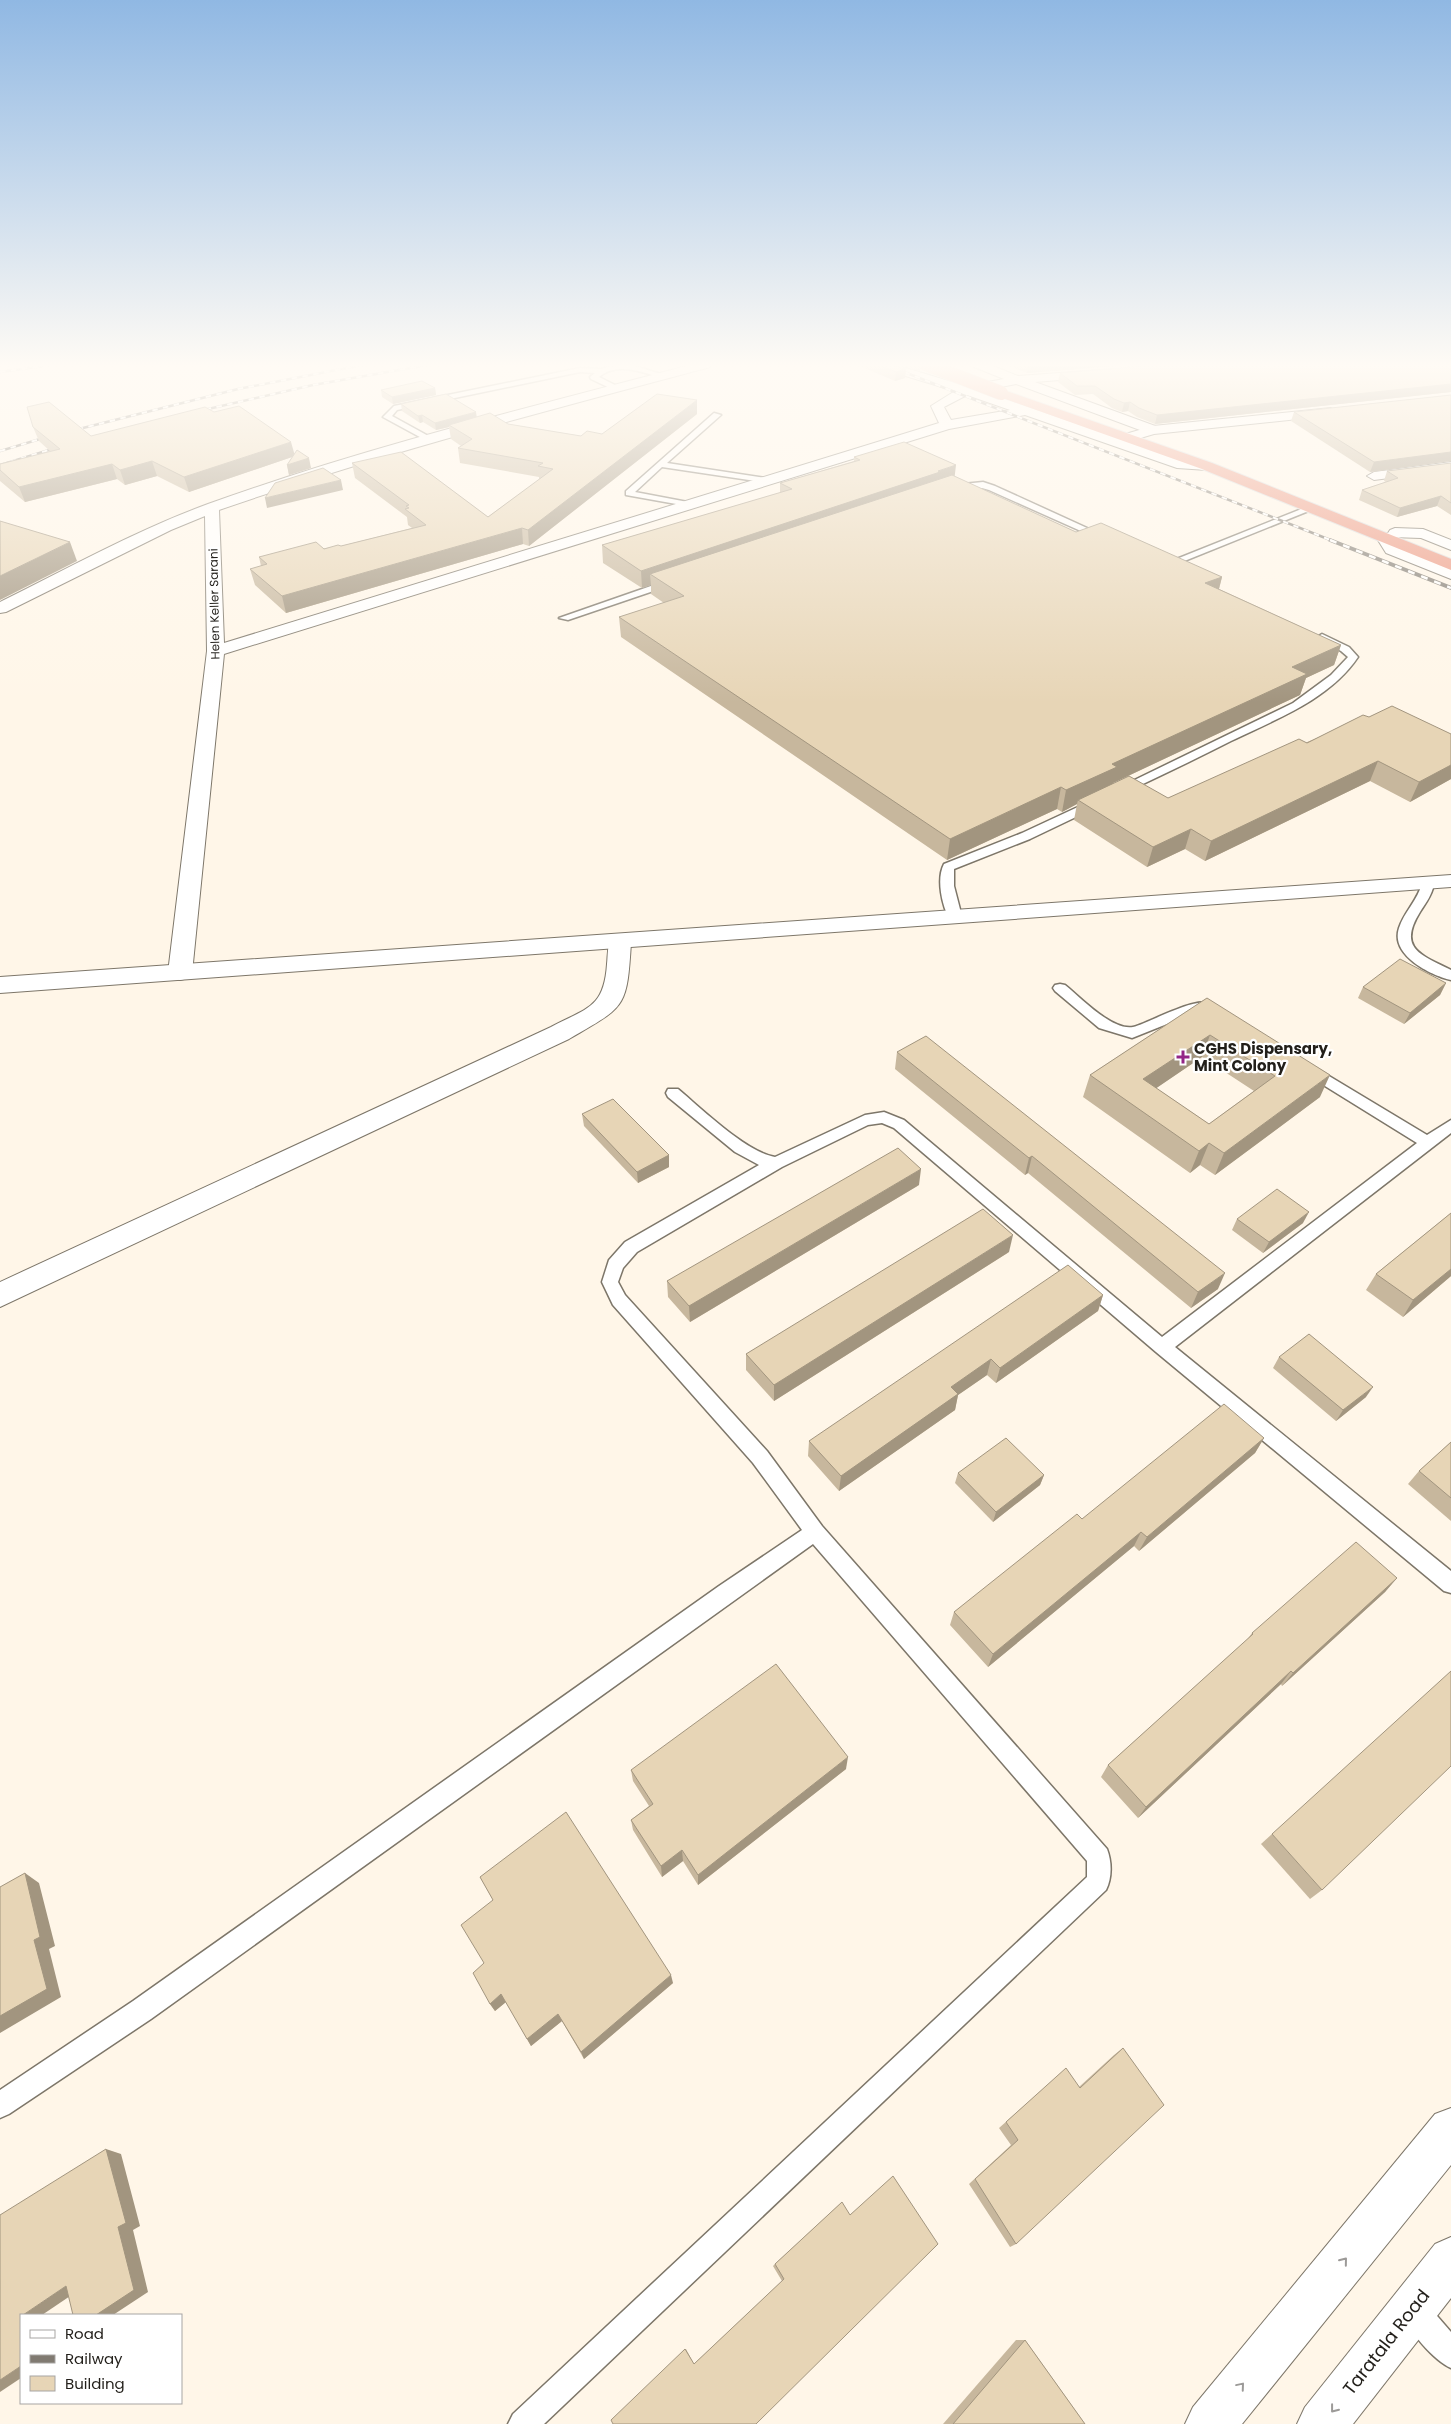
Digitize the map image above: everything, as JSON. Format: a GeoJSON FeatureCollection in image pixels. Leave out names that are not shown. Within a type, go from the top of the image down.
{"type":"FeatureCollection","features":[{"type":"Feature","properties":{"kind":"highway"},"geometry":{"type":"LineString","coordinates":[[1235,477],[1312,508],[1451,554]]}},
{"type":"Feature","properties":{"kind":"highway"},"geometry":{"type":"LineString","coordinates":[[1239,477],[1389,535],[1451,565]]}},
{"type":"Feature","properties":{"kind":"street"},"geometry":{"type":"LineString","coordinates":[[0,608],[166,527],[212,508],[305,477]]}},
{"type":"Feature","properties":{"kind":"street"},"geometry":{"type":"LineString","coordinates":[[216,651],[779,477]]}},
{"type":"Feature","properties":{"kind":"street","name":"Helen Keller Sarani"},"geometry":{"type":"LineString","coordinates":[[180,973],[216,651],[212,508]]}},
{"type":"Feature","properties":{"kind":"street"},"geometry":{"type":"LineString","coordinates":[[1451,545],[1423,534],[1389,535],[1391,550],[1451,574]]}},
{"type":"Feature","properties":{"kind":"street"},"geometry":{"type":"LineString","coordinates":[[0,985],[1451,881]]}},
{"type":"Feature","properties":{"kind":"street"},"geometry":{"type":"LineString","coordinates":[[0,1295],[560,1033],[604,1008],[612,998],[616,981],[620,942]]}},
{"type":"Feature","properties":{"kind":"street"},"geometry":{"type":"LineString","coordinates":[[1210,2424],[1451,2130]]}},
{"type":"Feature","properties":{"kind":"street","name":"Taratala Road"},"geometry":{"type":"LineString","coordinates":[[1322,2424],[1451,2260]]}},
{"type":"Feature","properties":{"kind":"lane"},"geometry":{"type":"LineString","coordinates":[[645,477],[629,492],[690,505]]}},
{"type":"Feature","properties":{"kind":"lane"},"geometry":{"type":"LineString","coordinates":[[742,477],[766,481]]}},
{"type":"Feature","properties":{"kind":"lane"},"geometry":{"type":"LineString","coordinates":[[939,493],[957,487],[983,485],[1110,541]]}},
{"type":"Feature","properties":{"kind":"lane"},"geometry":{"type":"LineString","coordinates":[[1182,574],[1160,564],[1312,508]]}},
{"type":"Feature","properties":{"kind":"lane"},"geometry":{"type":"LineString","coordinates":[[564,618],[678,580]]}},
{"type":"Feature","properties":{"kind":"lane"},"geometry":{"type":"LineString","coordinates":[[954,917],[946,875],[948,867],[1026,836],[1298,705],[1348,665],[1353,657],[1345,649],[1308,631]]}},
{"type":"Feature","properties":{"kind":"lane"},"geometry":{"type":"LineString","coordinates":[[1428,883],[1426,897],[1413,912],[1403,931],[1402,942],[1410,953],[1451,976]]}},
{"type":"Feature","properties":{"kind":"lane"},"geometry":{"type":"LineString","coordinates":[[1060,988],[1104,1025],[1132,1033],[1194,1008],[1210,1007],[1221,1014]]}},
{"type":"Feature","properties":{"kind":"lane"},"geometry":{"type":"LineString","coordinates":[[1294,1059],[1428,1143]]}},
{"type":"Feature","properties":{"kind":"lane"},"geometry":{"type":"LineString","coordinates":[[673,1093],[741,1148],[760,1160],[776,1163]]}},
{"type":"Feature","properties":{"kind":"lane"},"geometry":{"type":"LineString","coordinates":[[523,2424],[1098,1882],[1100,1856],[815,1532],[760,1457],[619,1300],[610,1282],[615,1265],[631,1247],[776,1163],[866,1120],[884,1117],[899,1124],[1162,1347],[1451,1584]]}},
{"type":"Feature","properties":{"kind":"lane"},"geometry":{"type":"LineString","coordinates":[[1162,1347],[1451,1125]]}},
{"type":"Feature","properties":{"kind":"lane"},"geometry":{"type":"LineString","coordinates":[[0,2106],[142,2010],[726,1593],[815,1532]]}},
{"type":"Feature","properties":{"kind":"lane"},"geometry":{"type":"LineString","coordinates":[[1412,2308],[1451,2354]]}},
{"type":"Feature","properties":{"kind":"building"},"geometry":{"type":"Polygon","coordinates":[[[8,477],[59,477],[19,487],[8,477]]]}},
{"type":"Feature","properties":{"kind":"building"},"geometry":{"type":"Polygon","coordinates":[[[294,477],[337,477],[341,480],[265,498],[275,483],[294,477]]]}},
{"type":"Feature","properties":{"kind":"building"},"geometry":{"type":"Polygon","coordinates":[[[371,477],[435,477],[488,517],[542,477],[597,477],[528,530],[522,528],[282,596],[250,569],[267,564],[259,557],[316,542],[324,549],[426,525],[405,509],[409,508],[406,506],[409,505],[371,477]]]}},
{"type":"Feature","properties":{"kind":"building"},"geometry":{"type":"Polygon","coordinates":[[[800,477],[925,477],[641,571],[602,545],[792,489],[780,483],[800,477]]]}},
{"type":"Feature","properties":{"kind":"building"},"geometry":{"type":"Polygon","coordinates":[[[946,477],[957,477],[1076,532],[1101,523],[1222,577],[1205,583],[1341,645],[1292,667],[1307,674],[1112,764],[1117,767],[1066,790],[1061,787],[950,839],[619,617],[684,596],[650,574],[946,477]]]}},
{"type":"Feature","properties":{"kind":"building"},"geometry":{"type":"Polygon","coordinates":[[[1397,477],[1451,477],[1451,503],[1441,496],[1400,508],[1362,490],[1398,478],[1397,477]]]}},
{"type":"Feature","properties":{"kind":"building"},"geometry":{"type":"Polygon","coordinates":[[[0,521],[70,542],[0,576],[0,521]]]}},
{"type":"Feature","properties":{"kind":"building"},"geometry":{"type":"Polygon","coordinates":[[[1392,706],[1451,734],[1451,765],[1419,782],[1378,761],[1211,841],[1191,829],[1153,847],[1078,800],[1129,776],[1168,798],[1299,739],[1307,743],[1363,715],[1369,717],[1392,706]]]}},
{"type":"Feature","properties":{"kind":"building"},"geometry":{"type":"Polygon","coordinates":[[[1400,959],[1446,983],[1410,1013],[1363,987],[1400,959]]]}},
{"type":"Feature","properties":{"kind":"building"},"geometry":{"type":"Polygon","coordinates":[[[1207,998],[1330,1075],[1224,1153],[1209,1143],[1199,1151],[1090,1075],[1207,998]],[[1210,1035],[1143,1079],[1209,1124],[1275,1076],[1210,1035]]]}},
{"type":"Feature","properties":{"kind":"building"},"geometry":{"type":"Polygon","coordinates":[[[926,1036],[1225,1273],[1198,1292],[1032,1156],[1029,1158],[897,1052],[926,1036]]]}},
{"type":"Feature","properties":{"kind":"building"},"geometry":{"type":"Polygon","coordinates":[[[613,1099],[669,1155],[637,1172],[582,1114],[613,1099]]]}},
{"type":"Feature","properties":{"kind":"building"},"geometry":{"type":"Polygon","coordinates":[[[898,1148],[921,1169],[689,1306],[667,1281],[898,1148]]]}},
{"type":"Feature","properties":{"kind":"building"},"geometry":{"type":"Polygon","coordinates":[[[1277,1189],[1309,1212],[1269,1242],[1237,1219],[1277,1189]]]}},
{"type":"Feature","properties":{"kind":"building"},"geometry":{"type":"Polygon","coordinates":[[[983,1209],[1013,1235],[774,1385],[746,1354],[983,1209]]]}},
{"type":"Feature","properties":{"kind":"building"},"geometry":{"type":"Polygon","coordinates":[[[1451,1213],[1451,1269],[1413,1300],[1376,1274],[1451,1213]]]}},
{"type":"Feature","properties":{"kind":"building"},"geometry":{"type":"Polygon","coordinates":[[[1068,1265],[1103,1295],[1000,1368],[991,1359],[951,1387],[958,1394],[841,1476],[809,1441],[1068,1265]]]}},
{"type":"Feature","properties":{"kind":"building"},"geometry":{"type":"Polygon","coordinates":[[[1309,1334],[1373,1387],[1343,1410],[1279,1357],[1309,1334]]]}},
{"type":"Feature","properties":{"kind":"building"},"geometry":{"type":"Polygon","coordinates":[[[1224,1404],[1264,1438],[1147,1537],[1141,1532],[993,1654],[954,1612],[1077,1514],[1082,1519],[1224,1404]]]}},
{"type":"Feature","properties":{"kind":"building"},"geometry":{"type":"Polygon","coordinates":[[[1006,1438],[1044,1475],[996,1512],[958,1473],[1006,1438]]]}},
{"type":"Feature","properties":{"kind":"building"},"geometry":{"type":"Polygon","coordinates":[[[1451,1442],[1451,1498],[1419,1471],[1451,1442]]]}},
{"type":"Feature","properties":{"kind":"building"},"geometry":{"type":"Polygon","coordinates":[[[1356,1542],[1397,1578],[1293,1673],[1291,1671],[1146,1807],[1108,1765],[1252,1633],[1356,1542]]]}},
{"type":"Feature","properties":{"kind":"building"},"geometry":{"type":"Polygon","coordinates":[[[776,1664],[848,1757],[698,1875],[682,1850],[661,1866],[631,1820],[653,1804],[631,1770],[776,1664]]]}},
{"type":"Feature","properties":{"kind":"building"},"geometry":{"type":"Polygon","coordinates":[[[1451,1671],[1451,1766],[1322,1890],[1272,1834],[1451,1671]]]}},
{"type":"Feature","properties":{"kind":"building"},"geometry":{"type":"Polygon","coordinates":[[[566,1812],[671,1975],[581,2052],[558,2014],[527,2039],[501,1994],[490,2004],[473,1973],[484,1963],[461,1925],[493,1900],[480,1877],[566,1812]]]}},
{"type":"Feature","properties":{"kind":"building"},"geometry":{"type":"Polygon","coordinates":[[[25,1873],[40,1937],[34,1940],[47,1989],[0,2016],[0,1887],[25,1873]]]}},
{"type":"Feature","properties":{"kind":"building"},"geometry":{"type":"Polygon","coordinates":[[[1123,2048],[1164,2105],[1016,2244],[975,2179],[1018,2140],[1006,2122],[1066,2068],[1080,2088],[1123,2048]]]}},
{"type":"Feature","properties":{"kind":"building"},"geometry":{"type":"Polygon","coordinates":[[[106,2149],[126,2223],[118,2227],[134,2290],[98,2314],[73,2314],[66,2286],[24,2314],[20,2314],[20,2367],[0,2380],[0,2215],[106,2149]]]}},
{"type":"Feature","properties":{"kind":"building"},"geometry":{"type":"Polygon","coordinates":[[[893,2176],[938,2244],[756,2424],[613,2424],[611,2420],[685,2349],[694,2364],[784,2279],[775,2264],[842,2202],[850,2215],[893,2176]]]}},
{"type":"Feature","properties":{"kind":"building"},"geometry":{"type":"Polygon","coordinates":[[[1025,2340],[1085,2424],[953,2424],[1025,2340]]]}},
{"type":"Feature","properties":{"kind":"railway"},"geometry":{"type":"LineString","coordinates":[[1171,477],[1333,541]]}},
{"type":"Feature","properties":{"kind":"railway"},"geometry":{"type":"LineString","coordinates":[[1330,540],[1451,588]]}},
{"type":"Feature","properties":{"kind":"place","name":"CGHS Dispensary, Mint Colony"},"geometry":{"type":"Point","coordinates":[1183,1057]}}]}
